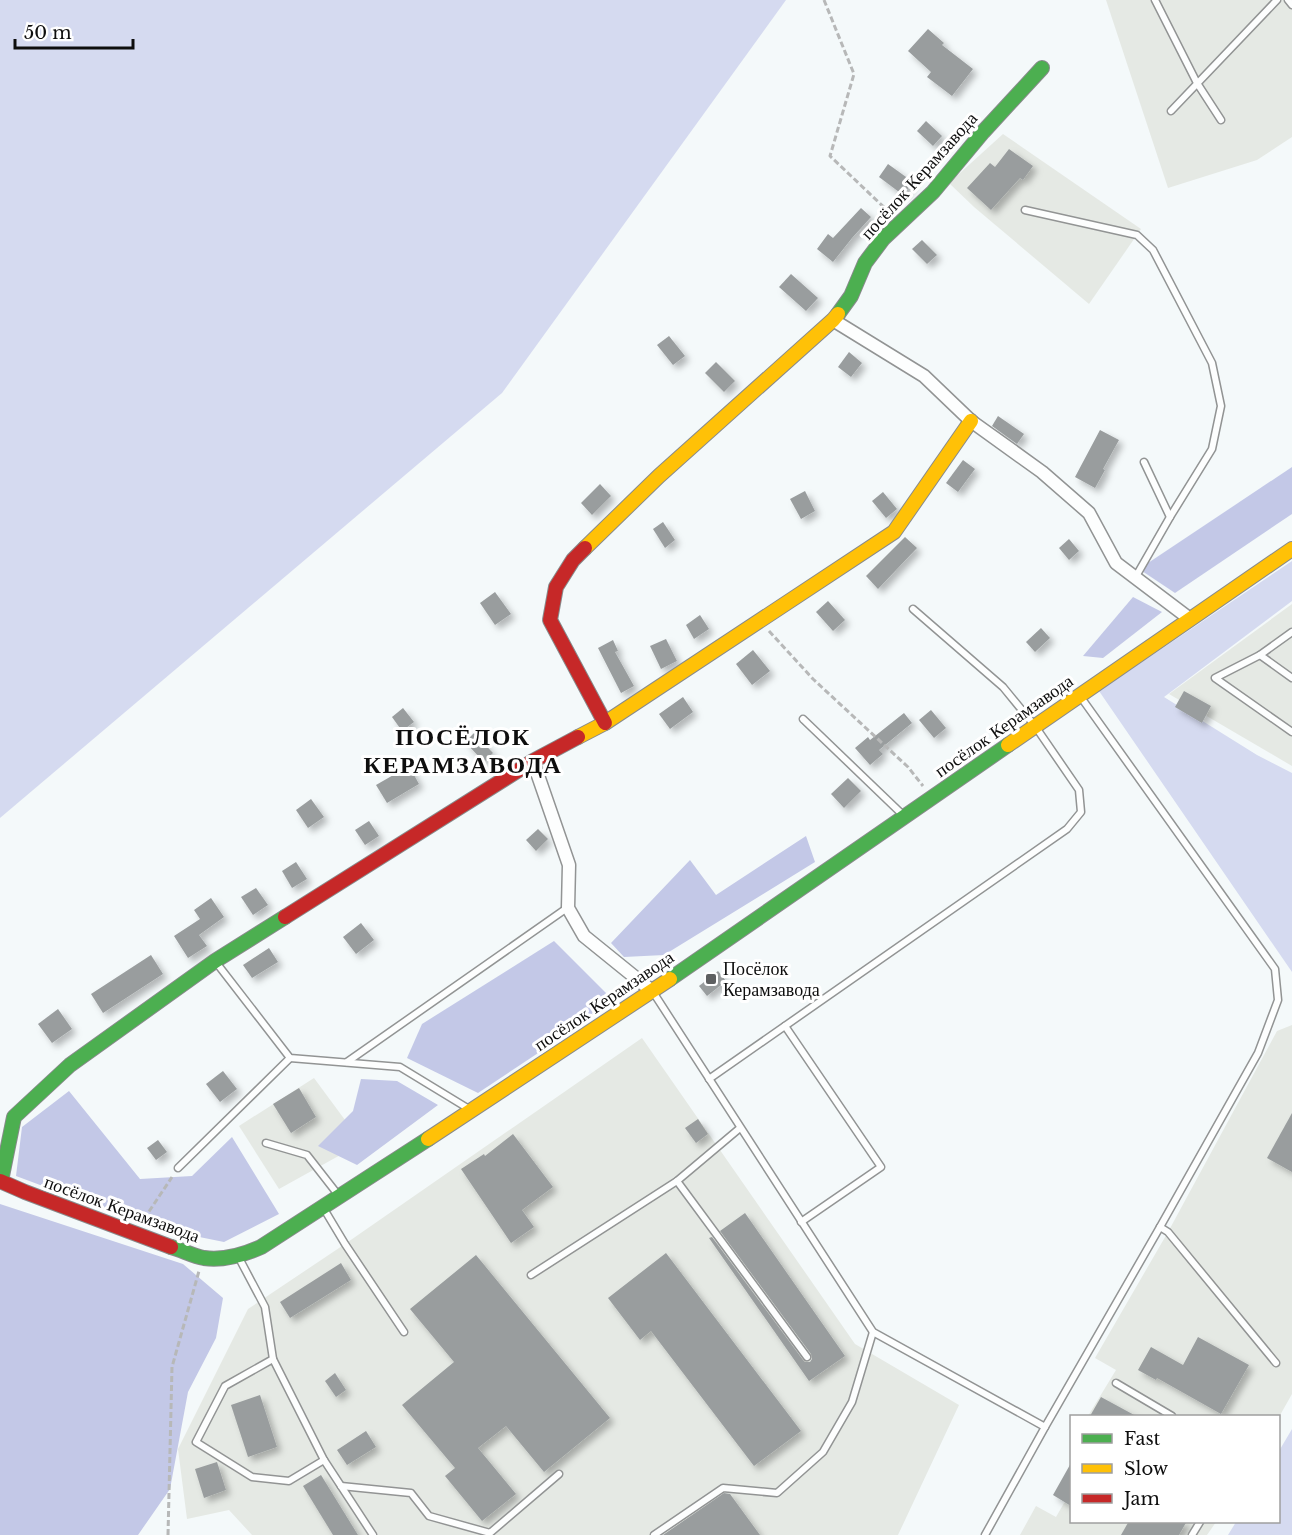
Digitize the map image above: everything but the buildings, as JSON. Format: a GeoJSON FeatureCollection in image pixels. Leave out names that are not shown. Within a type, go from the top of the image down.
{"type":"FeatureCollection","features":[{"type":"Feature","properties":{"kind":"street","name":"посёлок Керамзавода"},"geometry":{"type":"LineString","coordinates":[[605,723],[550,620],[556,587],[573,560],[659,476],[833,320],[851,296],[865,263],[883,239],[933,192],[983,132],[1042,68]]}},
{"type":"Feature","properties":{"kind":"street"},"geometry":{"type":"LineString","coordinates":[[833,320],[924,376],[971,422],[1042,472],[1089,513],[1116,563],[1190,619]]}},
{"type":"Feature","properties":{"kind":"street","name":"посёлок Керамзавода"},"geometry":{"type":"LineString","coordinates":[[971,422],[894,532],[605,723],[534,761],[215,961],[70,1065],[14,1117],[3,1153],[0,1181],[202,1258],[238,1257],[261,1247],[652,991],[1292,549]]}},
{"type":"Feature","properties":{"kind":"street"},"geometry":{"type":"LineString","coordinates":[[534,761],[569,865],[568,908],[585,936],[652,991]]}},
{"type":"Feature","properties":{"kind":"lane"},"geometry":{"type":"LineString","coordinates":[[1155,0],[1197,83],[1221,120]]}},
{"type":"Feature","properties":{"kind":"lane"},"geometry":{"type":"LineString","coordinates":[[1171,111],[1277,0]]}},
{"type":"Feature","properties":{"kind":"lane"},"geometry":{"type":"LineString","coordinates":[[1288,0],[1292,5]]}},
{"type":"Feature","properties":{"kind":"lane"},"geometry":{"type":"LineString","coordinates":[[1025,210],[1137,236],[1153,250],[1212,363],[1221,406],[1212,449],[1135,579]]}},
{"type":"Feature","properties":{"kind":"lane"},"geometry":{"type":"LineString","coordinates":[[1144,462],[1170,517]]}},
{"type":"Feature","properties":{"kind":"lane"},"geometry":{"type":"LineString","coordinates":[[709,1079],[1067,830],[1081,812],[1079,790],[1035,726],[1002,687],[913,609]]}},
{"type":"Feature","properties":{"kind":"lane"},"geometry":{"type":"LineString","coordinates":[[1292,632],[1260,655],[1215,678],[1292,732]]}},
{"type":"Feature","properties":{"kind":"lane"},"geometry":{"type":"LineString","coordinates":[[1260,655],[1292,678]]}},
{"type":"Feature","properties":{"kind":"lane"},"geometry":{"type":"LineString","coordinates":[[985,1535],[1258,1053],[1278,1000],[1275,969],[1080,695]]}},
{"type":"Feature","properties":{"kind":"lane"},"geometry":{"type":"LineString","coordinates":[[803,719],[904,817]]}},
{"type":"Feature","properties":{"kind":"lane"},"geometry":{"type":"LineString","coordinates":[[347,1062],[568,908]]}},
{"type":"Feature","properties":{"kind":"lane"},"geometry":{"type":"LineString","coordinates":[[215,961],[290,1058],[400,1066],[472,1111]]}},
{"type":"Feature","properties":{"kind":"lane"},"geometry":{"type":"LineString","coordinates":[[652,991],[873,1332],[1045,1427]]}},
{"type":"Feature","properties":{"kind":"lane"},"geometry":{"type":"LineString","coordinates":[[785,1026],[881,1167],[801,1222]]}},
{"type":"Feature","properties":{"kind":"lane"},"geometry":{"type":"LineString","coordinates":[[178,1168],[290,1058]]}},
{"type":"Feature","properties":{"kind":"lane"},"geometry":{"type":"LineString","coordinates":[[531,1275],[677,1181],[740,1128]]}},
{"type":"Feature","properties":{"kind":"lane"},"geometry":{"type":"LineString","coordinates":[[266,1143],[307,1155],[339,1197]]}},
{"type":"Feature","properties":{"kind":"lane"},"geometry":{"type":"LineString","coordinates":[[677,1181],[807,1357]]}},
{"type":"Feature","properties":{"kind":"lane"},"geometry":{"type":"LineString","coordinates":[[323,1207],[404,1332]]}},
{"type":"Feature","properties":{"kind":"lane"},"geometry":{"type":"LineString","coordinates":[[1160,1227],[1168,1232],[1276,1363]]}},
{"type":"Feature","properties":{"kind":"lane"},"geometry":{"type":"LineString","coordinates":[[238,1257],[265,1306],[273,1359],[324,1461],[373,1535]]}},
{"type":"Feature","properties":{"kind":"lane"},"geometry":{"type":"LineString","coordinates":[[654,1535],[723,1488],[777,1493],[823,1452],[852,1402],[873,1332]]}},
{"type":"Feature","properties":{"kind":"lane"},"geometry":{"type":"LineString","coordinates":[[273,1359],[225,1386],[196,1442],[252,1477],[289,1481],[324,1461]]}},
{"type":"Feature","properties":{"kind":"lane"},"geometry":{"type":"LineString","coordinates":[[1116,1383],[1170,1415]]}},
{"type":"Feature","properties":{"kind":"lane"},"geometry":{"type":"LineString","coordinates":[[341,1486],[411,1493],[429,1516],[490,1533],[559,1474]]}},
{"type":"Feature","properties":{"kind":"path"},"geometry":{"type":"LineString","coordinates":[[824,0],[854,74],[830,156],[901,222]]}},
{"type":"Feature","properties":{"kind":"path"},"geometry":{"type":"LineString","coordinates":[[760,621],[813,679],[908,767],[932,797]]}},
{"type":"Feature","properties":{"kind":"path"},"geometry":{"type":"LineString","coordinates":[[135,1233],[178,1168]]}},
{"type":"Feature","properties":{"kind":"path"},"geometry":{"type":"LineString","coordinates":[[168,1535],[172,1367],[202,1258]]}},
{"type":"Feature","properties":{"kind":"shaded area"},"geometry":{"type":"Polygon","coordinates":[[[0,0],[786,0],[502,393],[0,818],[0,0]]]}},
{"type":"Feature","properties":{"kind":"shaded area"},"geometry":{"type":"Polygon","coordinates":[[[1106,0],[1292,0],[1292,137],[1257,160],[1168,188],[1106,0]]]}},
{"type":"Feature","properties":{"kind":"shaded area"},"geometry":{"type":"Polygon","coordinates":[[[1003,134],[1141,229],[1089,304],[974,207],[949,183],[1003,134]]]}},
{"type":"Feature","properties":{"kind":"shaded area"},"geometry":{"type":"Polygon","coordinates":[[[1292,467],[1292,514],[1175,593],[1139,569],[1292,467]]]}},
{"type":"Feature","properties":{"kind":"shaded area"},"geometry":{"type":"Polygon","coordinates":[[[1292,561],[1292,601],[1164,697],[1257,755],[1292,773],[1292,972],[1099,691],[1292,561]]]}},
{"type":"Feature","properties":{"kind":"shaded area"},"geometry":{"type":"Polygon","coordinates":[[[1133,597],[1162,612],[1103,658],[1083,656],[1133,597]]]}},
{"type":"Feature","properties":{"kind":"shaded area"},"geometry":{"type":"Polygon","coordinates":[[[1292,604],[1292,766],[1169,694],[1292,604]]]}},
{"type":"Feature","properties":{"kind":"shaded area"},"geometry":{"type":"Polygon","coordinates":[[[806,836],[815,862],[664,955],[624,957],[611,943],[690,860],[716,895],[806,836]]]}},
{"type":"Feature","properties":{"kind":"shaded area"},"geometry":{"type":"Polygon","coordinates":[[[554,941],[615,1002],[478,1093],[407,1058],[422,1024],[554,941]]]}},
{"type":"Feature","properties":{"kind":"shaded area"},"geometry":{"type":"Polygon","coordinates":[[[1292,1025],[1292,1394],[1280,1415],[1089,1415],[1116,1370],[1095,1358],[1168,1232],[1277,1031],[1292,1025]]]}},
{"type":"Feature","properties":{"kind":"shaded area"},"geometry":{"type":"Polygon","coordinates":[[[642,1038],[855,1344],[959,1405],[898,1535],[252,1535],[229,1510],[187,1519],[178,1449],[248,1309],[642,1038]]]}},
{"type":"Feature","properties":{"kind":"shaded area"},"geometry":{"type":"Polygon","coordinates":[[[314,1078],[362,1143],[279,1189],[239,1126],[314,1078]]]}},
{"type":"Feature","properties":{"kind":"shaded area"},"geometry":{"type":"Polygon","coordinates":[[[361,1079],[397,1081],[438,1105],[357,1165],[318,1146],[353,1111],[361,1079]]]}},
{"type":"Feature","properties":{"kind":"shaded area"},"geometry":{"type":"Polygon","coordinates":[[[69,1091],[140,1179],[192,1176],[232,1137],[279,1214],[224,1242],[155,1228],[16,1176],[22,1127],[69,1091]]]}},
{"type":"Feature","properties":{"kind":"shaded area"},"geometry":{"type":"Polygon","coordinates":[[[0,1204],[183,1264],[223,1298],[216,1338],[188,1392],[170,1489],[138,1535],[0,1535],[0,1204]]]}},
{"type":"Feature","properties":{"kind":"shaded area"},"geometry":{"type":"Polygon","coordinates":[[[1292,1429],[1292,1535],[1228,1535],[1235,1523],[1280,1523],[1280,1449],[1292,1429]]]}},
{"type":"Feature","properties":{"kind":"shaded area"},"geometry":{"type":"Polygon","coordinates":[[[1070,1493],[1070,1523],[1215,1523],[1207,1535],[1020,1535],[1036,1506],[1056,1517],[1070,1493]]]}},
{"type":"Feature","properties":{"kind":"traffic: fast"},"geometry":{"type":"LineString","coordinates":[[838,314],[851,296],[865,263],[883,239],[933,192],[983,132],[1042,68]]}},
{"type":"Feature","properties":{"kind":"traffic: fast"},"geometry":{"type":"LineString","coordinates":[[670,979],[1008,745]]}},
{"type":"Feature","properties":{"kind":"traffic: fast"},"geometry":{"type":"LineString","coordinates":[[1,1181],[14,1117],[70,1065],[215,961],[285,917]]}},
{"type":"Feature","properties":{"kind":"traffic: fast"},"geometry":{"type":"LineString","coordinates":[[171,1247],[211,1259],[233,1257],[254,1250],[428,1139]]}},
{"type":"Feature","properties":{"kind":"traffic: slow"},"geometry":{"type":"LineString","coordinates":[[585,548],[659,476],[838,314]]}},
{"type":"Feature","properties":{"kind":"traffic: slow"},"geometry":{"type":"LineString","coordinates":[[578,737],[605,723],[894,532],[971,421]]}},
{"type":"Feature","properties":{"kind":"traffic: slow"},"geometry":{"type":"LineString","coordinates":[[1008,745],[1292,549]]}},
{"type":"Feature","properties":{"kind":"traffic: slow"},"geometry":{"type":"LineString","coordinates":[[428,1139],[670,979]]}},
{"type":"Feature","properties":{"kind":"traffic: jam"},"geometry":{"type":"LineString","coordinates":[[585,548],[573,560],[556,587],[550,620],[605,723]]}},
{"type":"Feature","properties":{"kind":"traffic: jam"},"geometry":{"type":"LineString","coordinates":[[285,917],[533,761],[578,737]]}},
{"type":"Feature","properties":{"kind":"traffic: jam"},"geometry":{"type":"LineString","coordinates":[[0,1181],[171,1247]]}},
{"type":"Feature","properties":{"kind":"place","name":"Посёлок Керамзавода"},"geometry":{"type":"Point","coordinates":[711,979]}},
{"type":"Feature","properties":{"kind":"district","name":"ПОСЁЛОК КЕРАМЗАВОДА"},"geometry":{"type":"Point","coordinates":[463,750]}}]}
